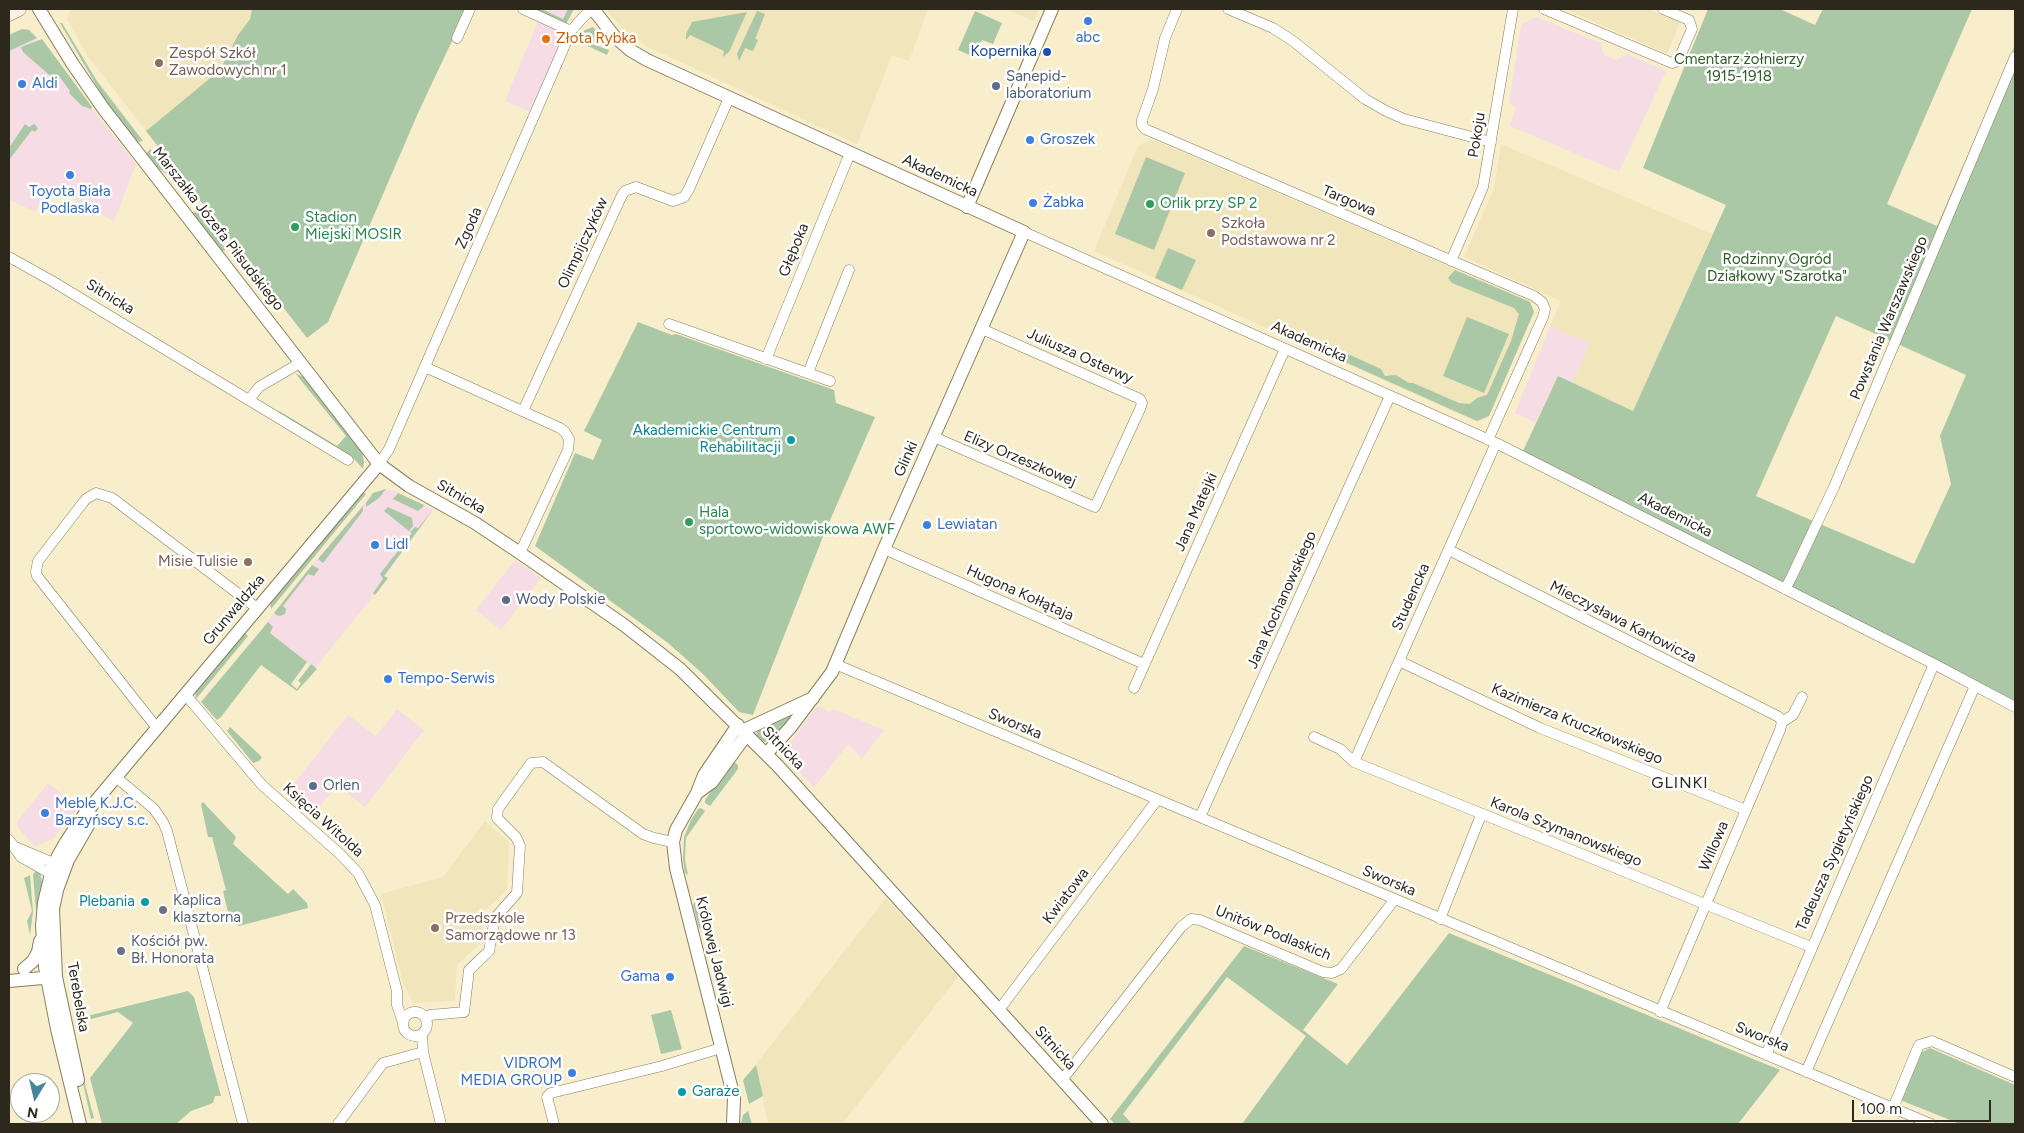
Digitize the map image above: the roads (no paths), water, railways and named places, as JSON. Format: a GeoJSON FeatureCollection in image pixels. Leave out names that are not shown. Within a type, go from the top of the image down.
{"type":"FeatureCollection","features":[{"type":"Feature","properties":{"kind":"main road"},"geometry":{"type":"LineString","coordinates":[[9,14],[19,9]]}},
{"type":"Feature","properties":{"kind":"street","name":"Marszałka Józefa Piłsudskiego"},"geometry":{"type":"LineString","coordinates":[[39,9],[72,63],[103,108],[379,464]]}},
{"type":"Feature","properties":{"kind":"street"},"geometry":{"type":"LineString","coordinates":[[457,38],[470,9]]}},
{"type":"Feature","properties":{"kind":"street"},"geometry":{"type":"LineString","coordinates":[[523,9],[571,31]]}},
{"type":"Feature","properties":{"kind":"street","name":"Zgoda"},"geometry":{"type":"LineString","coordinates":[[379,464],[389,449],[425,368],[571,31],[593,9]]}},
{"type":"Feature","properties":{"kind":"street","name":"Akademicka"},"geometry":{"type":"LineString","coordinates":[[593,9],[614,36],[630,50],[647,60],[967,207],[1492,442],[1934,664],[2015,707]]}},
{"type":"Feature","properties":{"kind":"street"},"geometry":{"type":"LineString","coordinates":[[967,207],[1052,9]]}},
{"type":"Feature","properties":{"kind":"street","name":"Targowa"},"geometry":{"type":"LineString","coordinates":[[1177,9],[1165,38],[1142,125],[1145,129],[1534,296],[1544,305]]}},
{"type":"Feature","properties":{"kind":"street"},"geometry":{"type":"LineString","coordinates":[[1228,9],[1272,28],[1293,42],[1365,99],[1386,111],[1404,119],[1491,142]]}},
{"type":"Feature","properties":{"kind":"street","name":"Pokoju"},"geometry":{"type":"LineString","coordinates":[[1451,261],[1483,188],[1513,9]]}},
{"type":"Feature","properties":{"kind":"street"},"geometry":{"type":"LineString","coordinates":[[1544,9],[1664,59],[1672,62],[1678,61],[1692,29],[1689,20],[1663,9]]}},
{"type":"Feature","properties":{"kind":"street","name":"Powstania Warszawskiego"},"geometry":{"type":"LineString","coordinates":[[1784,588],[1791,578],[1834,487],[2015,56]]}},
{"type":"Feature","properties":{"kind":"street","name":"Olimpijczyków"},"geometry":{"type":"LineString","coordinates":[[523,411],[622,195],[625,191],[636,187],[673,201],[684,198],[729,98]]}},
{"type":"Feature","properties":{"kind":"street","name":"Głęboka"},"geometry":{"type":"LineString","coordinates":[[766,359],[850,153]]}},
{"type":"Feature","properties":{"kind":"street","name":"Glinki"},"geometry":{"type":"LineString","coordinates":[[766,754],[815,697],[835,664],[1024,232]]}},
{"type":"Feature","properties":{"kind":"street","name":"Sitnicka"},"geometry":{"type":"LineString","coordinates":[[9,257],[52,281],[348,460]]}},
{"type":"Feature","properties":{"kind":"street"},"geometry":{"type":"LineString","coordinates":[[808,373],[849,270]]}},
{"type":"Feature","properties":{"kind":"street","name":"Studencka"},"geometry":{"type":"LineString","coordinates":[[1354,762],[1448,550],[1543,317],[1544,305]]}},
{"type":"Feature","properties":{"kind":"street"},"geometry":{"type":"LineString","coordinates":[[669,324],[830,381]]}},
{"type":"Feature","properties":{"kind":"street","name":"Juliusza Osterwy"},"geometry":{"type":"LineString","coordinates":[[982,329],[1140,399],[1142,402],[1095,507]]}},
{"type":"Feature","properties":{"kind":"street","name":"Jana Matejki"},"geometry":{"type":"LineString","coordinates":[[1134,688],[1285,349]]}},
{"type":"Feature","properties":{"kind":"street"},"geometry":{"type":"LineString","coordinates":[[249,400],[259,387],[300,363]]}},
{"type":"Feature","properties":{"kind":"street"},"geometry":{"type":"LineString","coordinates":[[425,368],[560,428],[570,439],[568,450],[520,553]]}},
{"type":"Feature","properties":{"kind":"street","name":"Jana Kochanowskiego"},"geometry":{"type":"LineString","coordinates":[[1200,817],[1390,396]]}},
{"type":"Feature","properties":{"kind":"street","name":"Elizy Orzeszkowej"},"geometry":{"type":"LineString","coordinates":[[934,437],[1095,507]]}},
{"type":"Feature","properties":{"kind":"street","name":"Sitnicka"},"geometry":{"type":"LineString","coordinates":[[379,464],[409,486],[475,523],[520,553],[680,669],[766,754],[1102,1124]]}},
{"type":"Feature","properties":{"kind":"street","name":"Grunwaldzka"},"geometry":{"type":"LineString","coordinates":[[117,778],[185,694],[379,464]]}},
{"type":"Feature","properties":{"kind":"street"},"geometry":{"type":"LineString","coordinates":[[157,728],[37,576],[38,561],[82,504],[96,493],[112,498],[257,608]]}},
{"type":"Feature","properties":{"kind":"street","name":"Hugona Kołłątaja"},"geometry":{"type":"LineString","coordinates":[[884,549],[1144,664]]}},
{"type":"Feature","properties":{"kind":"street","name":"Mieczysława Karłowicza"},"geometry":{"type":"LineString","coordinates":[[1448,550],[1778,717],[1782,722]]}},
{"type":"Feature","properties":{"kind":"street","name":"Kazimierza Kruczkowskiego"},"geometry":{"type":"LineString","coordinates":[[1399,661],[1540,728],[1746,810]]}},
{"type":"Feature","properties":{"kind":"street","name":"Sworska"},"geometry":{"type":"LineString","coordinates":[[835,664],[1660,1012],[1931,1124]]}},
{"type":"Feature","properties":{"kind":"street","name":"Tadeusza Sygietyńskiego"},"geometry":{"type":"LineString","coordinates":[[1766,1055],[1934,664]]}},
{"type":"Feature","properties":{"kind":"street"},"geometry":{"type":"LineString","coordinates":[[1806,1072],[1975,686]]}},
{"type":"Feature","properties":{"kind":"street","name":"Księcia Witolda"},"geometry":{"type":"LineString","coordinates":[[185,694],[262,785],[340,854],[358,873],[375,905],[397,991],[397,1005],[403,1022]]}},
{"type":"Feature","properties":{"kind":"street"},"geometry":{"type":"LineString","coordinates":[[743,730],[815,697]]}},
{"type":"Feature","properties":{"kind":"street","name":"Willowa"},"geometry":{"type":"LineString","coordinates":[[1660,1012],[1782,722],[1793,715],[1802,697]]}},
{"type":"Feature","properties":{"kind":"street","name":"Królowej Jadwigi"},"geometry":{"type":"LineString","coordinates":[[733,1124],[734,1098],[676,868],[673,842],[676,830],[697,793],[704,775],[743,730]]}},
{"type":"Feature","properties":{"kind":"street","name":"Karola Szymanowskiego"},"geometry":{"type":"LineString","coordinates":[[1314,737],[1340,749],[1354,762],[1811,947]]}},
{"type":"Feature","properties":{"kind":"street"},"geometry":{"type":"LineString","coordinates":[[425,1018],[464,1012],[469,970],[490,949],[495,918],[516,896],[520,846],[516,837],[497,818],[498,809],[531,763],[544,762],[643,834],[673,842]]}},
{"type":"Feature","properties":{"kind":"street"},"geometry":{"type":"LineString","coordinates":[[117,778],[154,809],[167,831],[243,1124]]}},
{"type":"Feature","properties":{"kind":"street","name":"Terebelska"},"geometry":{"type":"LineString","coordinates":[[39,856],[56,851],[66,842],[84,815],[117,778]]}},
{"type":"Feature","properties":{"kind":"street","name":"Terebelska"},"geometry":{"type":"LineString","coordinates":[[80,1124],[57,1029],[51,972],[56,871],[75,846],[117,778]]}},
{"type":"Feature","properties":{"kind":"street","name":"Kwiatowa"},"geometry":{"type":"LineString","coordinates":[[999,1010],[1157,800]]}},
{"type":"Feature","properties":{"kind":"street"},"geometry":{"type":"LineString","coordinates":[[1440,919],[1481,814]]}},
{"type":"Feature","properties":{"kind":"street","name":"Terebelska"},"geometry":{"type":"LineString","coordinates":[[24,969],[33,962],[38,952],[44,903],[66,842]]}},
{"type":"Feature","properties":{"kind":"street"},"geometry":{"type":"LineString","coordinates":[[10,843],[21,857],[56,871]]}},
{"type":"Feature","properties":{"kind":"street"},"geometry":{"type":"LineString","coordinates":[[10,843],[39,856],[56,871]]}},
{"type":"Feature","properties":{"kind":"street","name":"Unitów Podlaskich"},"geometry":{"type":"LineString","coordinates":[[1062,1080],[1180,928],[1191,919],[1200,920],[1323,972],[1332,973],[1341,969],[1395,900]]}},
{"type":"Feature","properties":{"kind":"street","name":"Terebelska"},"geometry":{"type":"LineString","coordinates":[[42,926],[87,1124]]}},
{"type":"Feature","properties":{"kind":"street"},"geometry":{"type":"LineString","coordinates":[[9,972],[24,969],[51,972]]}},
{"type":"Feature","properties":{"kind":"street"},"geometry":{"type":"LineString","coordinates":[[9,981],[51,972]]}},
{"type":"Feature","properties":{"kind":"street","name":"Księcia Witolda"},"geometry":{"type":"LineString","coordinates":[[397,991],[412,1013]]}},
{"type":"Feature","properties":{"kind":"street"},"geometry":{"type":"LineString","coordinates":[[412,1013],[419,1013],[425,1018],[427,1026],[417,1035],[406,1032],[403,1022],[406,1016],[412,1013]]}},
{"type":"Feature","properties":{"kind":"street"},"geometry":{"type":"LineString","coordinates":[[417,1035],[441,1124]]}},
{"type":"Feature","properties":{"kind":"street"},"geometry":{"type":"LineString","coordinates":[[1892,1108],[1919,1045],[1932,1042],[2015,1077]]}},
{"type":"Feature","properties":{"kind":"street"},"geometry":{"type":"LineString","coordinates":[[554,1124],[547,1097],[551,1093],[662,1066],[721,1048]]}},
{"type":"Feature","properties":{"kind":"street"},"geometry":{"type":"LineString","coordinates":[[338,1124],[383,1063],[423,1052]]}},
{"type":"Feature","properties":{"kind":"place","name":"abc"},"geometry":{"type":"Point","coordinates":[1088,21]}},
{"type":"Feature","properties":{"kind":"place","name":"Złota Rybka"},"geometry":{"type":"Point","coordinates":[546,39]}},
{"type":"Feature","properties":{"kind":"place","name":"Kopernika"},"geometry":{"type":"Point","coordinates":[1047,52]}},
{"type":"Feature","properties":{"kind":"place","name":"Zespół Szkół Zawodowych nr 1"},"geometry":{"type":"Point","coordinates":[159,63]}},
{"type":"Feature","properties":{"kind":"place","name":"Aldi"},"geometry":{"type":"Point","coordinates":[22,84]}},
{"type":"Feature","properties":{"kind":"place","name":"Sanepid- laboratorium"},"geometry":{"type":"Point","coordinates":[996,86]}},
{"type":"Feature","properties":{"kind":"place","name":"Groszek"},"geometry":{"type":"Point","coordinates":[1030,140]}},
{"type":"Feature","properties":{"kind":"place","name":"Toyota Biała Podlaska"},"geometry":{"type":"Point","coordinates":[70,175]}},
{"type":"Feature","properties":{"kind":"place","name":"Żabka"},"geometry":{"type":"Point","coordinates":[1033,203]}},
{"type":"Feature","properties":{"kind":"place","name":"Orlik przy SP 2"},"geometry":{"type":"Point","coordinates":[1150,204]}},
{"type":"Feature","properties":{"kind":"place","name":"Stadion Miejski MOSIR"},"geometry":{"type":"Point","coordinates":[295,227]}},
{"type":"Feature","properties":{"kind":"place","name":"Szkoła Podstawowa nr 2"},"geometry":{"type":"Point","coordinates":[1211,233]}},
{"type":"Feature","properties":{"kind":"place","name":"Akademickie Centrum Rehabilitacji"},"geometry":{"type":"Point","coordinates":[791,440]}},
{"type":"Feature","properties":{"kind":"place","name":"Hala sportowo-widowiskowa AWF"},"geometry":{"type":"Point","coordinates":[689,522]}},
{"type":"Feature","properties":{"kind":"place","name":"Lewiatan"},"geometry":{"type":"Point","coordinates":[927,525]}},
{"type":"Feature","properties":{"kind":"place","name":"Lidl"},"geometry":{"type":"Point","coordinates":[375,545]}},
{"type":"Feature","properties":{"kind":"place","name":"Misie Tulisie"},"geometry":{"type":"Point","coordinates":[248,562]}},
{"type":"Feature","properties":{"kind":"place","name":"Wody Polskie"},"geometry":{"type":"Point","coordinates":[506,600]}},
{"type":"Feature","properties":{"kind":"place","name":"Tempo-Serwis"},"geometry":{"type":"Point","coordinates":[388,679]}},
{"type":"Feature","properties":{"kind":"place","name":"Orlen"},"geometry":{"type":"Point","coordinates":[313,786]}},
{"type":"Feature","properties":{"kind":"place","name":"Meble K.J.C. Barzyńscy s.c."},"geometry":{"type":"Point","coordinates":[45,813]}},
{"type":"Feature","properties":{"kind":"place","name":"Plebania"},"geometry":{"type":"Point","coordinates":[145,902]}},
{"type":"Feature","properties":{"kind":"place","name":"Kaplica klasztorna"},"geometry":{"type":"Point","coordinates":[163,910]}},
{"type":"Feature","properties":{"kind":"place","name":"Przedszkole Samorządowe nr 13"},"geometry":{"type":"Point","coordinates":[435,928]}},
{"type":"Feature","properties":{"kind":"place","name":"Kościół pw. Bł. Honorata"},"geometry":{"type":"Point","coordinates":[121,951]}},
{"type":"Feature","properties":{"kind":"place","name":"Gama"},"geometry":{"type":"Point","coordinates":[670,977]}},
{"type":"Feature","properties":{"kind":"place","name":"VIDROM MEDIA GROUP"},"geometry":{"type":"Point","coordinates":[572,1073]}},
{"type":"Feature","properties":{"kind":"place","name":"Garaże"},"geometry":{"type":"Point","coordinates":[682,1092]}},
{"type":"Feature","properties":{"kind":"district","name":"GLINKI"},"geometry":{"type":"Point","coordinates":[1680,783]}},
{"type":"Feature","properties":{"kind":"park label","name":"Cmentarz żołnierzy 1915-1918"},"geometry":{"type":"Point","coordinates":[1739,68]}},
{"type":"Feature","properties":{"kind":"park label","name":"Rodzinny Ogród Działkowy \"Szarotka\""},"geometry":{"type":"Point","coordinates":[1777,268]}}]}
